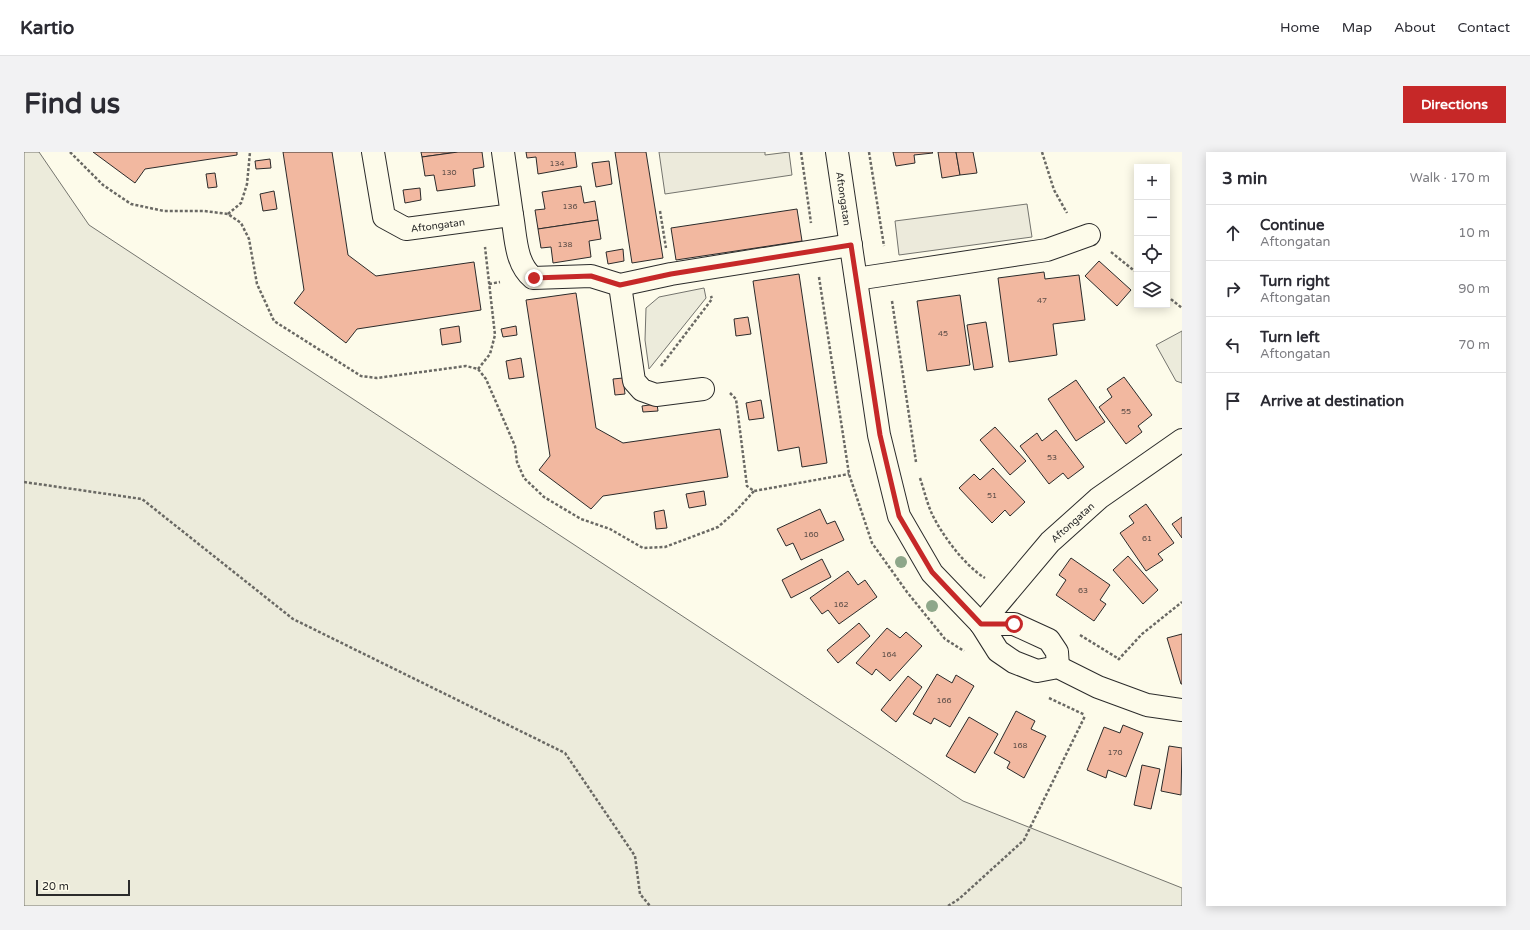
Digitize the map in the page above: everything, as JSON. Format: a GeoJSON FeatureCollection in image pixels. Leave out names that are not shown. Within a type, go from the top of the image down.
{"type":"FeatureCollection","features":[{"type":"Feature","properties":{"kind":"street","name":"Aftongatan"},"geometry":{"type":"LineString","coordinates":[[373,152],[384,216],[406,229],[512,215]]}},
{"type":"Feature","properties":{"kind":"street"},"geometry":{"type":"LineString","coordinates":[[503,152],[519,260],[525,271],[534,278],[591,276],[620,285],[671,274],[851,245]]}},
{"type":"Feature","properties":{"kind":"street","name":"Aftongatan"},"geometry":{"type":"LineString","coordinates":[[837,152],[880,435],[899,516],[932,572],[981,624],[998,651],[1014,662],[1037,671],[1058,667]]}},
{"type":"Feature","properties":{"kind":"street"},"geometry":{"type":"LineString","coordinates":[[856,279],[1047,250],[1089,235]]}},
{"type":"Feature","properties":{"kind":"street"},"geometry":{"type":"LineString","coordinates":[[620,285],[634,381],[642,390],[656,394],[703,389]]}},
{"type":"Feature","properties":{"kind":"street","name":"Aftongatan"},"geometry":{"type":"LineString","coordinates":[[981,624],[1050,542],[1099,498],[1182,440]]}},
{"type":"Feature","properties":{"kind":"street"},"geometry":{"type":"LineString","coordinates":[[981,624],[1014,624],[1049,640],[1057,652],[1058,667],[1098,687],[1147,705],[1182,710]]}},
{"type":"Feature","properties":{"kind":"path"},"geometry":{"type":"LineString","coordinates":[[70,152],[103,185],[131,204],[164,211],[204,211],[228,214],[240,223],[249,239],[257,284],[274,321],[361,376],[377,378],[466,366],[478,369],[486,379],[515,446],[517,462],[524,478],[544,497],[581,519],[610,529],[643,548],[666,547],[718,527],[735,512],[754,491],[849,474]]}},
{"type":"Feature","properties":{"kind":"path"},"geometry":{"type":"LineString","coordinates":[[228,214],[240,203],[247,184],[250,152]]}},
{"type":"Feature","properties":{"kind":"path"},"geometry":{"type":"LineString","coordinates":[[870,152],[916,463]]}},
{"type":"Feature","properties":{"kind":"path"},"geometry":{"type":"LineString","coordinates":[[660,211],[671,274]]}},
{"type":"Feature","properties":{"kind":"path"},"geometry":{"type":"LineString","coordinates":[[478,369],[490,354],[495,335],[482,219]]}},
{"type":"Feature","properties":{"kind":"path"},"geometry":{"type":"LineString","coordinates":[[642,390],[712,299],[707,268]]}},
{"type":"Feature","properties":{"kind":"path"},"geometry":{"type":"LineString","coordinates":[[1170,298],[1182,308]]}},
{"type":"Feature","properties":{"kind":"path"},"geometry":{"type":"LineString","coordinates":[[703,389],[727,389],[736,399],[747,486],[754,491]]}},
{"type":"Feature","properties":{"kind":"path"},"geometry":{"type":"LineString","coordinates":[[917,470],[933,514],[954,547],[977,573],[1008,591]]}},
{"type":"Feature","properties":{"kind":"path"},"geometry":{"type":"LineString","coordinates":[[24,482],[142,499],[293,619],[565,753],[635,856],[640,894],[650,906]]}},
{"type":"Feature","properties":{"kind":"path"},"geometry":{"type":"LineString","coordinates":[[1073,631],[1119,659]]}},
{"type":"Feature","properties":{"kind":"path"},"geometry":{"type":"LineString","coordinates":[[948,906],[959,899],[1024,840],[1069,750]]}},
{"type":"Feature","properties":{"kind":"shaded area"},"geometry":{"type":"Polygon","coordinates":[[[24,152],[39,152],[89,225],[963,801],[1182,888],[1182,906],[24,906],[24,152]]]}},
{"type":"Feature","properties":{"kind":"shaded area"},"geometry":{"type":"Polygon","coordinates":[[[659,152],[765,152],[765,155],[789,152],[792,175],[665,194],[659,152]]]}},
{"type":"Feature","properties":{"kind":"shaded area"},"geometry":{"type":"Polygon","coordinates":[[[1027,204],[1032,237],[899,255],[895,221],[1027,204]]]}},
{"type":"Feature","properties":{"kind":"shaded area"},"geometry":{"type":"Polygon","coordinates":[[[704,288],[706,298],[649,369],[645,340],[646,308],[659,297],[704,288]]]}},
{"type":"Feature","properties":{"kind":"shaded area"},"geometry":{"type":"Polygon","coordinates":[[[1182,331],[1182,383],[1176,381],[1156,345],[1182,331]]]}},
{"type":"Feature","properties":{"kind":"building"},"geometry":{"type":"Polygon","coordinates":[[[93,152],[237,152],[237,155],[145,169],[135,183],[93,152]]]}},
{"type":"Feature","properties":{"kind":"building"},"geometry":{"type":"Polygon","coordinates":[[[283,152],[332,152],[348,255],[376,276],[474,262],[481,310],[357,329],[346,343],[294,303],[304,290],[283,152]]]}},
{"type":"Feature","properties":{"kind":"building"},"geometry":{"type":"Polygon","coordinates":[[[421,152],[458,152],[422,157],[421,152]]]}},
{"type":"Feature","properties":{"kind":"building"},"geometry":{"type":"Polygon","coordinates":[[[458,152],[482,152],[484,167],[473,169],[475,186],[437,191],[434,175],[425,176],[422,157],[458,152]]]}},
{"type":"Feature","properties":{"kind":"building"},"geometry":{"type":"Polygon","coordinates":[[[526,152],[575,152],[577,167],[538,174],[536,157],[527,158],[526,152]]]}},
{"type":"Feature","properties":{"kind":"building"},"geometry":{"type":"Polygon","coordinates":[[[615,152],[646,152],[663,258],[632,263],[615,152]]]}},
{"type":"Feature","properties":{"kind":"building"},"geometry":{"type":"Polygon","coordinates":[[[893,152],[933,153],[914,155],[915,163],[896,166],[893,152]]]}},
{"type":"Feature","properties":{"kind":"building"},"geometry":{"type":"Polygon","coordinates":[[[938,152],[956,152],[960,175],[942,178],[938,152]]]}},
{"type":"Feature","properties":{"kind":"building"},"geometry":{"type":"Polygon","coordinates":[[[956,152],[973,152],[977,173],[960,175],[956,152]]]}},
{"type":"Feature","properties":{"kind":"building"},"geometry":{"type":"Polygon","coordinates":[[[270,159],[271,168],[256,169],[255,161],[270,159]]]}},
{"type":"Feature","properties":{"kind":"building"},"geometry":{"type":"Polygon","coordinates":[[[609,161],[612,184],[596,187],[592,163],[609,161]]]}},
{"type":"Feature","properties":{"kind":"building"},"geometry":{"type":"Polygon","coordinates":[[[215,173],[217,187],[208,188],[206,174],[215,173]]]}},
{"type":"Feature","properties":{"kind":"building"},"geometry":{"type":"Polygon","coordinates":[[[581,186],[584,203],[595,201],[598,220],[538,229],[535,210],[545,209],[542,192],[581,186]]]}},
{"type":"Feature","properties":{"kind":"building"},"geometry":{"type":"Polygon","coordinates":[[[420,188],[421,200],[405,203],[403,190],[420,188]]]}},
{"type":"Feature","properties":{"kind":"building"},"geometry":{"type":"Polygon","coordinates":[[[274,191],[277,209],[263,211],[260,194],[274,191]]]}},
{"type":"Feature","properties":{"kind":"building"},"geometry":{"type":"Polygon","coordinates":[[[797,209],[802,241],[676,260],[671,228],[797,209]]]}},
{"type":"Feature","properties":{"kind":"building"},"geometry":{"type":"Polygon","coordinates":[[[598,220],[601,239],[589,241],[591,257],[553,263],[551,247],[541,248],[538,229],[598,220]]]}},
{"type":"Feature","properties":{"kind":"building"},"geometry":{"type":"Polygon","coordinates":[[[623,249],[624,261],[608,264],[606,252],[623,249]]]}},
{"type":"Feature","properties":{"kind":"building"},"geometry":{"type":"Polygon","coordinates":[[[1099,261],[1131,290],[1117,306],[1085,276],[1099,261]]]}},
{"type":"Feature","properties":{"kind":"building"},"geometry":{"type":"Polygon","coordinates":[[[1044,272],[1045,279],[1079,275],[1085,320],[1053,324],[1057,355],[1009,362],[998,278],[1044,272]]]}},
{"type":"Feature","properties":{"kind":"building"},"geometry":{"type":"Polygon","coordinates":[[[799,274],[827,463],[802,467],[799,447],[778,451],[753,281],[799,274]]]}},
{"type":"Feature","properties":{"kind":"building"},"geometry":{"type":"Polygon","coordinates":[[[576,293],[596,428],[623,443],[720,429],[728,477],[603,496],[591,509],[539,470],[550,456],[526,300],[576,293]]]}},
{"type":"Feature","properties":{"kind":"building"},"geometry":{"type":"Polygon","coordinates":[[[960,295],[970,365],[927,371],[917,301],[960,295]]]}},
{"type":"Feature","properties":{"kind":"building"},"geometry":{"type":"Polygon","coordinates":[[[748,317],[751,334],[736,336],[734,319],[748,317]]]}},
{"type":"Feature","properties":{"kind":"building"},"geometry":{"type":"Polygon","coordinates":[[[986,322],[993,367],[974,370],[967,325],[986,322]]]}},
{"type":"Feature","properties":{"kind":"building"},"geometry":{"type":"Polygon","coordinates":[[[459,326],[461,342],[442,345],[440,329],[459,326]]]}},
{"type":"Feature","properties":{"kind":"building"},"geometry":{"type":"Polygon","coordinates":[[[516,326],[517,335],[503,337],[501,329],[516,326]]]}},
{"type":"Feature","properties":{"kind":"building"},"geometry":{"type":"Polygon","coordinates":[[[521,358],[524,377],[509,379],[506,361],[521,358]]]}},
{"type":"Feature","properties":{"kind":"building"},"geometry":{"type":"Polygon","coordinates":[[[1124,377],[1152,415],[1138,426],[1142,432],[1126,444],[1099,407],[1112,397],[1107,389],[1124,377]]]}},
{"type":"Feature","properties":{"kind":"building"},"geometry":{"type":"Polygon","coordinates":[[[623,378],[625,394],[615,395],[613,379],[623,378]]]}},
{"type":"Feature","properties":{"kind":"building"},"geometry":{"type":"Polygon","coordinates":[[[1076,380],[1105,422],[1076,441],[1048,399],[1076,380]]]}},
{"type":"Feature","properties":{"kind":"building"},"geometry":{"type":"Polygon","coordinates":[[[761,400],[764,418],[749,420],[746,403],[761,400]]]}},
{"type":"Feature","properties":{"kind":"building"},"geometry":{"type":"Polygon","coordinates":[[[657,404],[658,411],[643,412],[642,406],[657,404]]]}},
{"type":"Feature","properties":{"kind":"building"},"geometry":{"type":"Polygon","coordinates":[[[995,427],[1026,461],[1010,475],[980,440],[995,427]]]}},
{"type":"Feature","properties":{"kind":"building"},"geometry":{"type":"Polygon","coordinates":[[[1056,430],[1084,467],[1068,479],[1063,473],[1049,484],[1020,446],[1037,433],[1042,441],[1056,430]]]}},
{"type":"Feature","properties":{"kind":"building"},"geometry":{"type":"Polygon","coordinates":[[[993,468],[1025,502],[1010,516],[1005,510],[992,523],[959,488],[974,474],[980,480],[993,468]]]}},
{"type":"Feature","properties":{"kind":"building"},"geometry":{"type":"Polygon","coordinates":[[[704,491],[706,505],[689,508],[686,494],[704,491]]]}},
{"type":"Feature","properties":{"kind":"building"},"geometry":{"type":"Polygon","coordinates":[[[1146,504],[1174,543],[1158,554],[1163,560],[1146,571],[1120,533],[1134,523],[1129,516],[1146,504]]]}},
{"type":"Feature","properties":{"kind":"building"},"geometry":{"type":"Polygon","coordinates":[[[820,509],[827,524],[835,521],[844,540],[801,560],[793,543],[786,546],[777,529],[820,509]]]}},
{"type":"Feature","properties":{"kind":"building"},"geometry":{"type":"Polygon","coordinates":[[[664,510],[667,528],[656,529],[654,512],[664,510]]]}},
{"type":"Feature","properties":{"kind":"building"},"geometry":{"type":"Polygon","coordinates":[[[1182,517],[1182,538],[1172,524],[1182,517]]]}},
{"type":"Feature","properties":{"kind":"building"},"geometry":{"type":"Polygon","coordinates":[[[1128,556],[1158,590],[1143,604],[1113,570],[1128,556]]]}},
{"type":"Feature","properties":{"kind":"building"},"geometry":{"type":"Polygon","coordinates":[[[1071,558],[1110,585],[1100,600],[1106,604],[1094,621],[1056,595],[1066,580],[1059,575],[1071,558]]]}},
{"type":"Feature","properties":{"kind":"building"},"geometry":{"type":"Polygon","coordinates":[[[822,559],[831,577],[791,598],[782,580],[822,559]]]}},
{"type":"Feature","properties":{"kind":"building"},"geometry":{"type":"Polygon","coordinates":[[[848,571],[858,585],[865,580],[877,597],[839,624],[828,610],[822,614],[810,598],[848,571]]]}},
{"type":"Feature","properties":{"kind":"building"},"geometry":{"type":"Polygon","coordinates":[[[859,623],[870,636],[838,663],[827,650],[859,623]]]}},
{"type":"Feature","properties":{"kind":"building"},"geometry":{"type":"Polygon","coordinates":[[[887,628],[900,638],[906,632],[922,646],[890,681],[876,669],[872,675],[856,663],[887,628]]]}},
{"type":"Feature","properties":{"kind":"building"},"geometry":{"type":"Polygon","coordinates":[[[1182,634],[1182,684],[1181,684],[1167,638],[1182,634]]]}},
{"type":"Feature","properties":{"kind":"building"},"geometry":{"type":"Polygon","coordinates":[[[937,674],[952,683],[956,675],[974,686],[950,727],[934,718],[931,724],[913,714],[937,674]]]}},
{"type":"Feature","properties":{"kind":"building"},"geometry":{"type":"Polygon","coordinates":[[[908,676],[922,687],[896,722],[881,710],[908,676]]]}},
{"type":"Feature","properties":{"kind":"building"},"geometry":{"type":"Polygon","coordinates":[[[1016,711],[1035,721],[1031,729],[1046,736],[1024,778],[1007,768],[1010,762],[994,753],[1016,711]]]}},
{"type":"Feature","properties":{"kind":"building"},"geometry":{"type":"Polygon","coordinates":[[[969,717],[998,734],[975,773],[946,756],[969,717]]]}},
{"type":"Feature","properties":{"kind":"building"},"geometry":{"type":"Polygon","coordinates":[[[1123,725],[1143,733],[1126,777],[1108,770],[1106,778],[1087,770],[1104,727],[1120,733],[1123,725]]]}},
{"type":"Feature","properties":{"kind":"building"},"geometry":{"type":"Polygon","coordinates":[[[1169,746],[1182,748],[1181,795],[1161,791],[1169,746]]]}},
{"type":"Feature","properties":{"kind":"building"},"geometry":{"type":"Polygon","coordinates":[[[1142,765],[1160,769],[1151,809],[1134,805],[1142,765]]]}},
{"type":"Feature","properties":{"kind":"route"},"geometry":{"type":"LineString","coordinates":[[534,278],[591,276],[620,285],[671,274],[851,245],[880,435],[899,516],[932,572],[981,624],[1014,624]]}}]}
